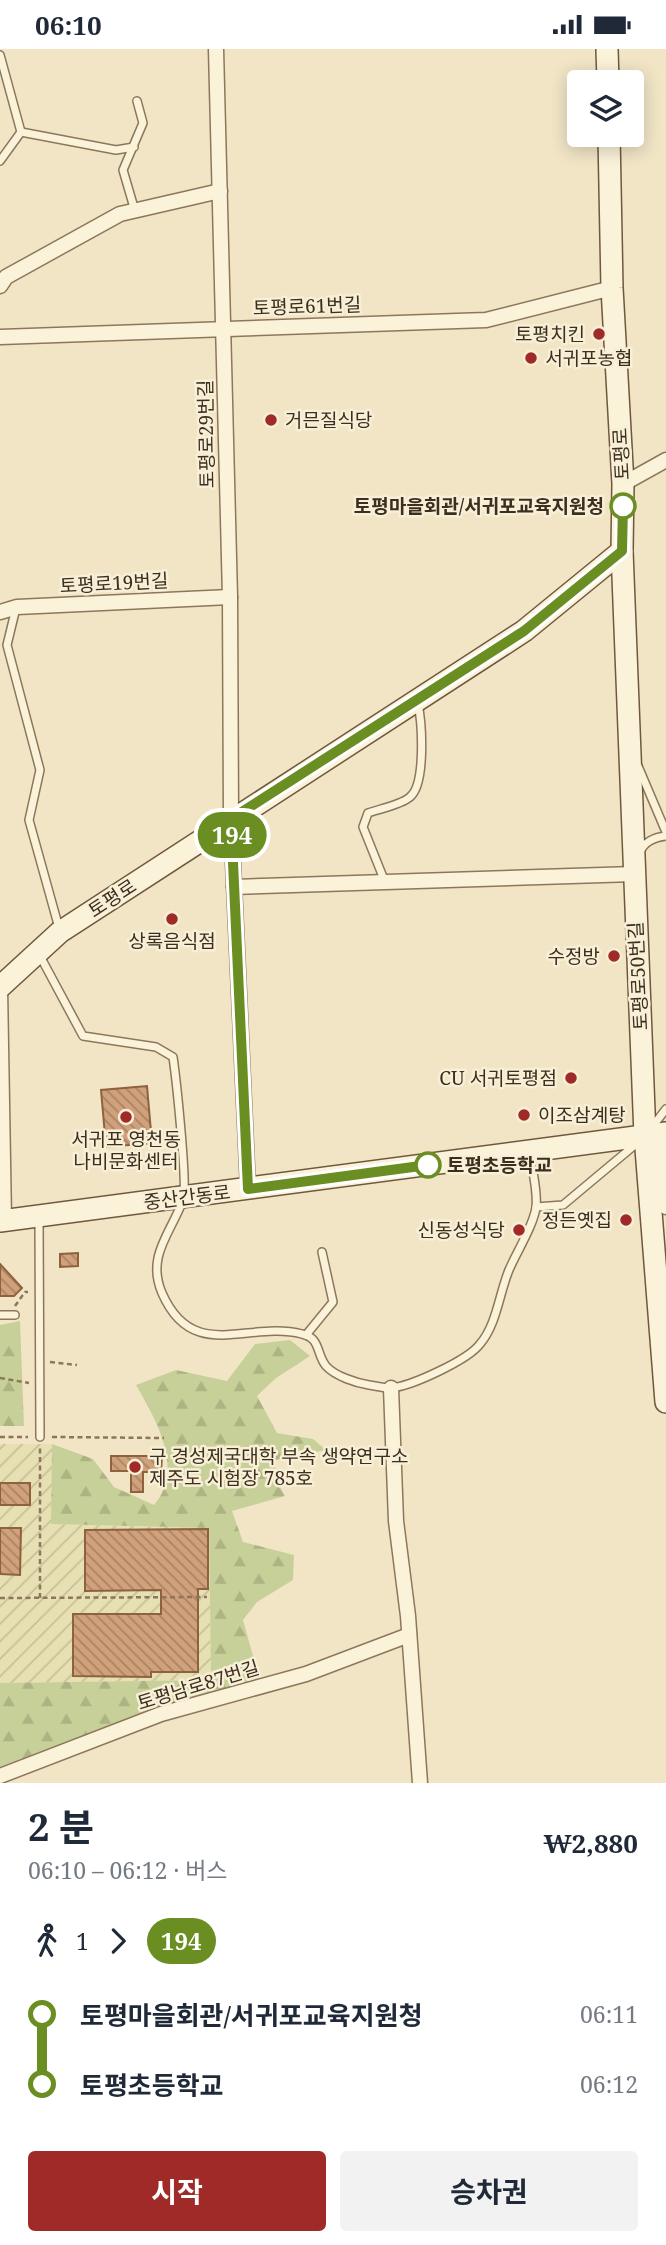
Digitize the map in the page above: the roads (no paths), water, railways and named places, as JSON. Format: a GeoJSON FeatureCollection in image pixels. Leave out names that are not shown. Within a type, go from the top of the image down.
{"type":"FeatureCollection","features":[{"type":"Feature","properties":{"kind":"street","name":"토평로29번길"},"geometry":{"type":"LineString","coordinates":[[216,49],[230,597],[231,819]]}},
{"type":"Feature","properties":{"kind":"street"},"geometry":{"type":"LineString","coordinates":[[607,49],[608,70]]}},
{"type":"Feature","properties":{"kind":"street","name":"토평로"},"geometry":{"type":"LineString","coordinates":[[0,987],[60,932],[524,631],[622,551],[623,484],[612,288],[609,147]]}},
{"type":"Feature","properties":{"kind":"street"},"geometry":{"type":"LineString","coordinates":[[2,279],[120,214],[219,191]]}},
{"type":"Feature","properties":{"kind":"street","name":"토평로61번길"},"geometry":{"type":"LineString","coordinates":[[0,337],[223,327],[486,320],[612,288]]}},
{"type":"Feature","properties":{"kind":"street"},"geometry":{"type":"LineString","coordinates":[[623,484],[666,460]]}},
{"type":"Feature","properties":{"kind":"street","name":"토평로50번길"},"geometry":{"type":"LineString","coordinates":[[622,551],[634,874],[657,1134],[666,1402]]}},
{"type":"Feature","properties":{"kind":"street","name":"토평로19번길"},"geometry":{"type":"LineString","coordinates":[[0,612],[17,607],[230,597]]}},
{"type":"Feature","properties":{"kind":"street"},"geometry":{"type":"LineString","coordinates":[[231,819],[248,1189]]}},
{"type":"Feature","properties":{"kind":"street"},"geometry":{"type":"LineString","coordinates":[[234,887],[634,874]]}},
{"type":"Feature","properties":{"kind":"street"},"geometry":{"type":"LineString","coordinates":[[0,987],[2,1221]]}},
{"type":"Feature","properties":{"kind":"street"},"geometry":{"type":"LineString","coordinates":[[657,1134],[666,1207]]}},
{"type":"Feature","properties":{"kind":"street","name":"중산간동로"},"geometry":{"type":"LineString","coordinates":[[2,1221],[657,1134]]}},
{"type":"Feature","properties":{"kind":"street"},"geometry":{"type":"LineString","coordinates":[[391,1388],[396,1521],[409,1635],[420,1783]]}},
{"type":"Feature","properties":{"kind":"street","name":"토평남로87번길"},"geometry":{"type":"LineString","coordinates":[[0,1776],[161,1714],[306,1674],[409,1635]]}},
{"type":"Feature","properties":{"kind":"lane"},"geometry":{"type":"LineString","coordinates":[[0,55],[21,132]]}},
{"type":"Feature","properties":{"kind":"lane"},"geometry":{"type":"LineString","coordinates":[[135,211],[123,170],[143,123],[137,101]]}},
{"type":"Feature","properties":{"kind":"lane"},"geometry":{"type":"LineString","coordinates":[[21,132],[116,150],[134,147]]}},
{"type":"Feature","properties":{"kind":"lane"},"geometry":{"type":"LineString","coordinates":[[0,161],[21,132]]}},
{"type":"Feature","properties":{"kind":"lane"},"geometry":{"type":"LineString","coordinates":[[17,607],[7,645],[40,770],[29,820],[60,932]]}},
{"type":"Feature","properties":{"kind":"lane"},"geometry":{"type":"LineString","coordinates":[[385,882],[363,827],[368,813],[410,798],[416,788],[424,729],[416,700]]}},
{"type":"Feature","properties":{"kind":"lane"},"geometry":{"type":"LineString","coordinates":[[629,747],[666,834],[656,837],[642,847],[634,874]]}},
{"type":"Feature","properties":{"kind":"lane"},"geometry":{"type":"LineString","coordinates":[[38,952],[83,1036],[156,1047],[173,1057],[185,1197],[157,1252],[155,1272],[162,1294],[176,1316],[196,1332],[213,1337],[272,1332],[306,1335],[317,1343],[326,1366],[345,1377],[391,1388],[440,1370],[480,1345],[493,1321],[507,1274],[536,1207],[530,1151]]}},
{"type":"Feature","properties":{"kind":"lane"},"geometry":{"type":"LineString","coordinates":[[536,1207],[563,1205],[657,1134],[666,1109]]}},
{"type":"Feature","properties":{"kind":"lane"},"geometry":{"type":"LineString","coordinates":[[39,1216],[40,1437]]}},
{"type":"Feature","properties":{"kind":"lane"},"geometry":{"type":"LineString","coordinates":[[306,1335],[333,1302],[322,1252]]}},
{"type":"Feature","properties":{"kind":"lane"},"geometry":{"type":"LineString","coordinates":[[0,1315],[15,1315]]}},
{"type":"Feature","properties":{"kind":"place","name":"토평치킨"},"geometry":{"type":"Point","coordinates":[599,334]}},
{"type":"Feature","properties":{"kind":"place","name":"서귀포농협"},"geometry":{"type":"Point","coordinates":[531,358]}},
{"type":"Feature","properties":{"kind":"place","name":"거믄질식당"},"geometry":{"type":"Point","coordinates":[271,420]}},
{"type":"Feature","properties":{"kind":"place","name":"토평마을회관/서귀포교육지원청"},"geometry":{"type":"Point","coordinates":[623,506]}},
{"type":"Feature","properties":{"kind":"place","name":"상록음식점"},"geometry":{"type":"Point","coordinates":[172,919]}},
{"type":"Feature","properties":{"kind":"place","name":"수정방"},"geometry":{"type":"Point","coordinates":[614,956]}},
{"type":"Feature","properties":{"kind":"place","name":"CU 서귀토평점"},"geometry":{"type":"Point","coordinates":[571,1078]}},
{"type":"Feature","properties":{"kind":"place","name":"이조삼계탕"},"geometry":{"type":"Point","coordinates":[524,1115]}},
{"type":"Feature","properties":{"kind":"place","name":"서귀포 영천동 나비문화센터"},"geometry":{"type":"Point","coordinates":[126,1117]}},
{"type":"Feature","properties":{"kind":"place","name":"토평초등학교"},"geometry":{"type":"Point","coordinates":[428,1165]}},
{"type":"Feature","properties":{"kind":"place","name":"정든옛집"},"geometry":{"type":"Point","coordinates":[626,1220]}},
{"type":"Feature","properties":{"kind":"place","name":"신동성식당"},"geometry":{"type":"Point","coordinates":[519,1230]}},
{"type":"Feature","properties":{"kind":"place","name":"구 경성제국대학 부속 생약연구소 제주도 시험장 785호"},"geometry":{"type":"Point","coordinates":[135,1467]}}]}
